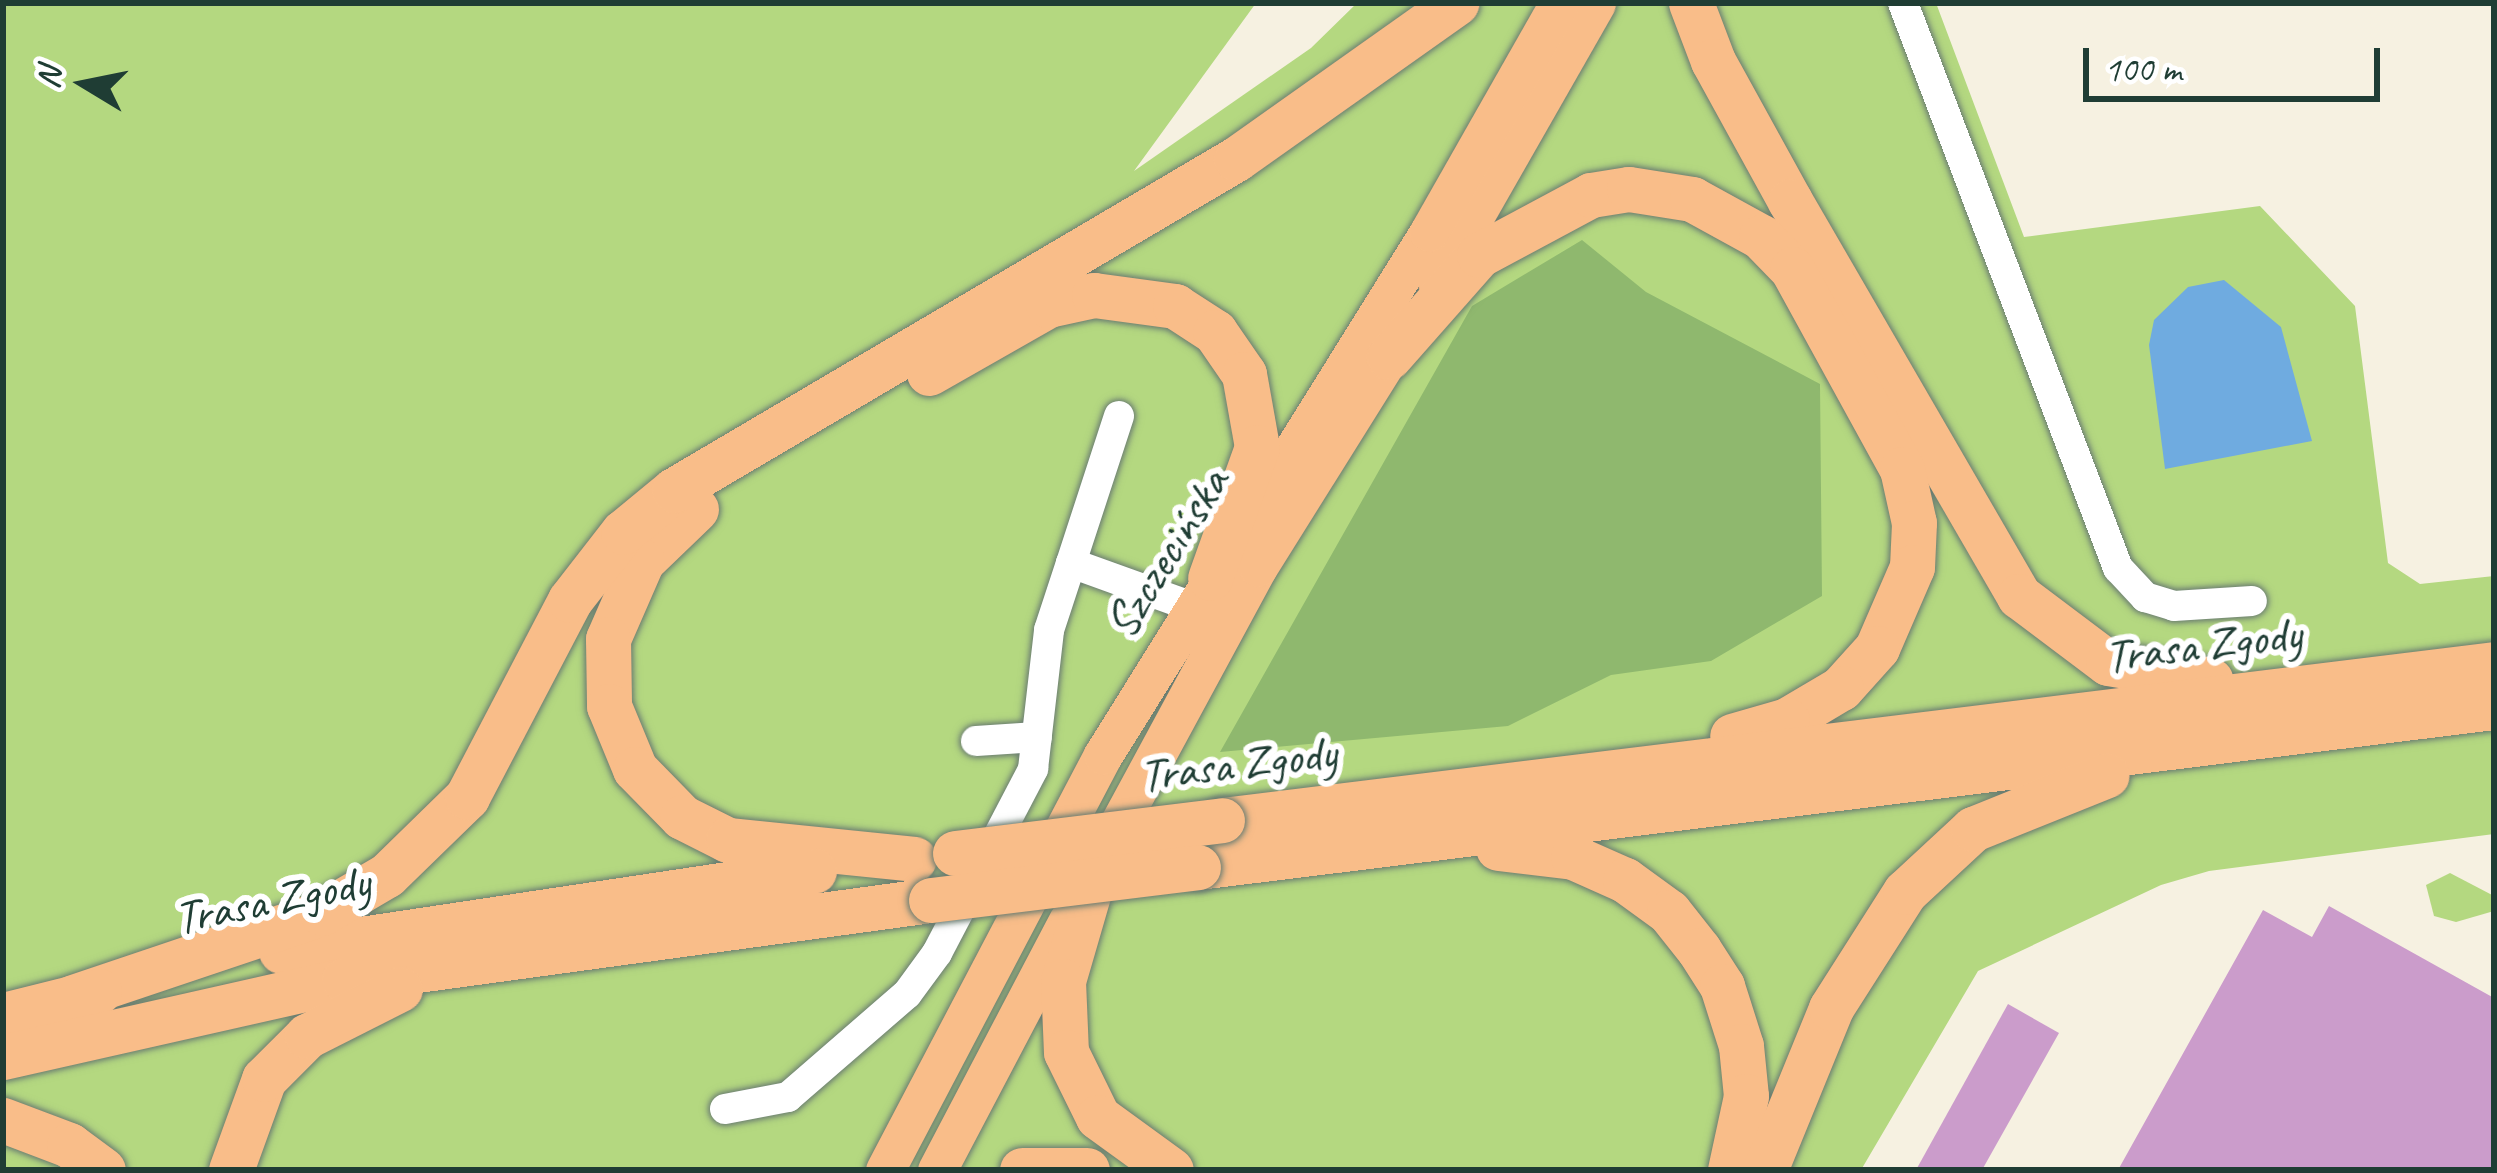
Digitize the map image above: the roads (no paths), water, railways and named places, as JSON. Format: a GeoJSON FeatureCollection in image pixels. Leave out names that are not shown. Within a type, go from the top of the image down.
{"type":"FeatureCollection","features":[{"type":"Feature","properties":{"kind":"highway"},"geometry":{"type":"LineString","coordinates":[[73,997],[322,913],[387,875],[467,797],[570,600],[622,532],[674,490],[1236,160],[1456,3]]}},
{"type":"Feature","properties":{"kind":"highway"},"geometry":{"type":"LineString","coordinates":[[1691,3],[1713,62],[1790,202],[2019,596],[2108,663],[2207,680],[2364,680]]}},
{"type":"Feature","properties":{"kind":"highway"},"geometry":{"type":"LineString","coordinates":[[1389,357],[1479,255],[1515,231],[1591,195],[1664,191],[1724,212],[1792,269],[1902,469],[1914,523],[1906,588],[1877,648],[1841,688],[1786,720],[1554,780]]}},
{"type":"Feature","properties":{"kind":"highway"},"geometry":{"type":"LineString","coordinates":[[933,871],[728,840],[682,817],[645,782],[614,723],[606,656],[624,591],[667,533],[1048,305],[1142,296],[1215,332],[1253,404],[1252,467],[1201,593]]}},
{"type":"Feature","properties":{"kind":"highway","name":"Trasa Zgody"},"geometry":{"type":"LineString","coordinates":[[3,1057],[344,980],[560,947],[933,871],[1222,820],[2494,664]]}},
{"type":"Feature","properties":{"kind":"highway","name":"Trasa Zgody"},"geometry":{"type":"LineString","coordinates":[[3,1015],[370,934],[933,871],[1198,867],[2494,707]]}},
{"type":"Feature","properties":{"kind":"highway"},"geometry":{"type":"LineString","coordinates":[[1765,1170],[1869,938],[1941,857],[1973,830],[2062,789],[2261,735]]}},
{"type":"Feature","properties":{"kind":"highway"},"geometry":{"type":"LineString","coordinates":[[1345,848],[1528,848],[1625,880],[1670,912],[1722,986],[1741,1046],[1746,1096],[1730,1170]]}},
{"type":"Feature","properties":{"kind":"highway"},"geometry":{"type":"LineString","coordinates":[[1097,864],[1063,981],[1066,1052],[1098,1118],[1171,1170]]}},
{"type":"Feature","properties":{"kind":"highway"},"geometry":{"type":"LineString","coordinates":[[231,1170],[264,1079],[307,1036],[386,993],[560,947]]}},
{"type":"Feature","properties":{"kind":"highway"},"geometry":{"type":"LineString","coordinates":[[3,1120],[69,1145],[103,1170]]}},
{"type":"Feature","properties":{"kind":"highway"},"geometry":{"type":"LineString","coordinates":[[1022,1170],[1087,1170]]}},
{"type":"Feature","properties":{"kind":"main road","name":"Szczecińska"},"geometry":{"type":"LineString","coordinates":[[885,1170],[1103,755],[1429,232],[1559,3]]}},
{"type":"Feature","properties":{"kind":"main road","name":"Szczecińska"},"geometry":{"type":"LineString","coordinates":[[937,1170],[1247,587],[1389,357],[1596,3]]}},
{"type":"Feature","properties":{"kind":"lane"},"geometry":{"type":"LineString","coordinates":[[1903,3],[2118,568],[2145,598],[2174,606],[2252,601]]}},
{"type":"Feature","properties":{"kind":"lane"},"geometry":{"type":"LineString","coordinates":[[725,1109],[788,1097],[908,994],[937,953],[1033,769],[1049,630],[1119,416]]}},
{"type":"Feature","properties":{"kind":"lane"},"geometry":{"type":"LineString","coordinates":[[1071,563],[1201,593]]}},
{"type":"Feature","properties":{"kind":"lane"},"geometry":{"type":"LineString","coordinates":[[976,741],[1037,737]]}},
{"type":"Feature","properties":{"kind":"water"},"geometry":{"type":"Polygon","coordinates":[[[2224,280],[2281,327],[2312,441],[2165,469],[2149,345],[2154,320],[2188,287],[2224,280]]]}}]}
